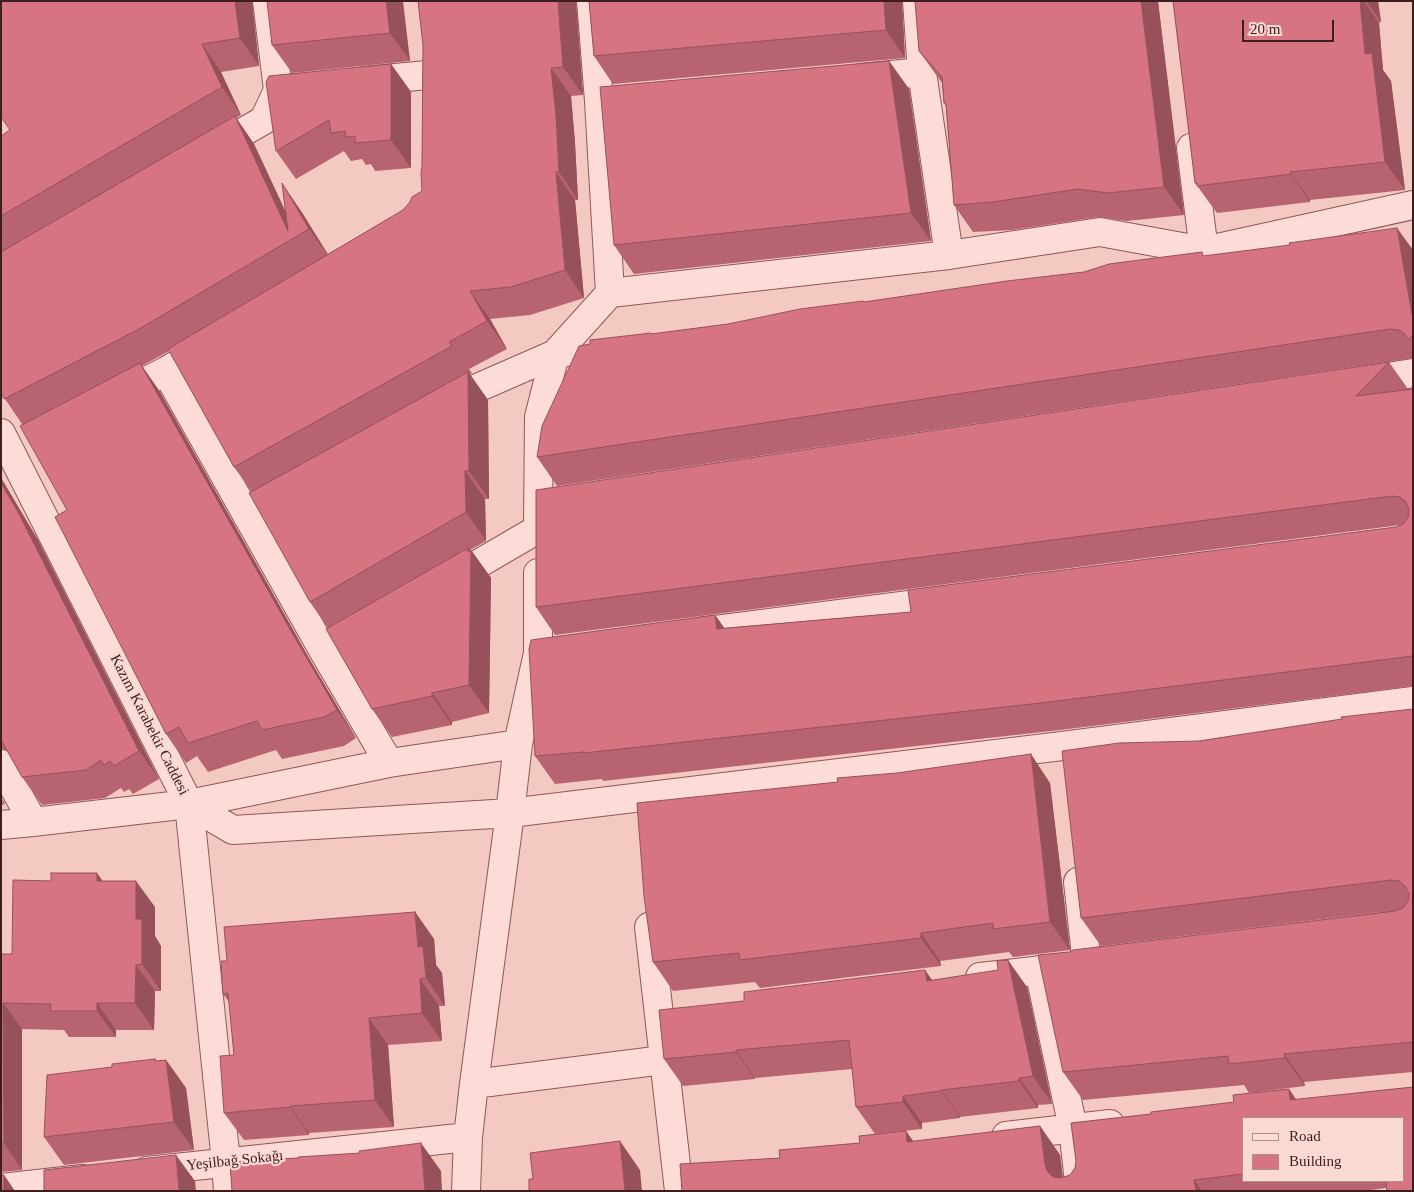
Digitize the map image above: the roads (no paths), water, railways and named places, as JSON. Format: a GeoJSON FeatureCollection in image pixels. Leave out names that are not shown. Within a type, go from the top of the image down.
{"type":"FeatureCollection","features":[{"type":"Feature","properties":{"kind":"street"},"geometry":{"type":"LineString","coordinates":[[196,160],[264,120],[278,90],[267,1]]}},
{"type":"Feature","properties":{"kind":"street"},"geometry":{"type":"LineString","coordinates":[[591,1],[608,100],[610,293]]}},
{"type":"Feature","properties":{"kind":"street"},"geometry":{"type":"LineString","coordinates":[[917,1],[922,72],[949,255]]}},
{"type":"Feature","properties":{"kind":"street"},"geometry":{"type":"LineString","coordinates":[[278,90],[328,85],[426,85],[423,48]]}},
{"type":"Feature","properties":{"kind":"street"},"geometry":{"type":"LineString","coordinates":[[834,80],[922,72]]}},
{"type":"Feature","properties":{"kind":"street"},"geometry":{"type":"LineString","coordinates":[[1188,126],[1204,251]]}},
{"type":"Feature","properties":{"kind":"street"},"geometry":{"type":"LineString","coordinates":[[1158,266],[1204,251],[1413,204]]}},
{"type":"Feature","properties":{"kind":"street"},"geometry":{"type":"LineString","coordinates":[[466,1191],[468,1137],[474,1084],[518,744],[548,652],[545,512],[539,417],[555,354],[610,293],[949,255],[1100,232],[1204,251]]}},
{"type":"Feature","properties":{"kind":"street"},"geometry":{"type":"LineString","coordinates":[[97,406],[166,371],[235,330]]}},
{"type":"Feature","properties":{"kind":"street"},"geometry":{"type":"LineString","coordinates":[[424,417],[474,388],[555,354],[594,349]]}},
{"type":"Feature","properties":{"kind":"street"},"geometry":{"type":"LineString","coordinates":[[166,371],[247,516],[333,647],[389,762]]}},
{"type":"Feature","properties":{"kind":"street"},"geometry":{"type":"LineString","coordinates":[[1334,385],[1413,373]]}},
{"type":"Feature","properties":{"kind":"street","name":"Kazım Karabekir Caddesi"},"geometry":{"type":"LineString","coordinates":[[10,445],[189,804],[228,1191]]}},
{"type":"Feature","properties":{"kind":"street"},"geometry":{"type":"LineString","coordinates":[[247,516],[315,478]]}},
{"type":"Feature","properties":{"kind":"street"},"geometry":{"type":"LineString","coordinates":[[427,593],[545,512]]}},
{"type":"Feature","properties":{"kind":"street"},"geometry":{"type":"LineString","coordinates":[[676,635],[970,597]]}},
{"type":"Feature","properties":{"kind":"street"},"geometry":{"type":"LineString","coordinates":[[189,804],[233,830],[510,813],[1413,701]]}},
{"type":"Feature","properties":{"kind":"street"},"geometry":{"type":"LineString","coordinates":[[1,825],[189,804],[389,762],[518,744]]}},
{"type":"Feature","properties":{"kind":"street"},"geometry":{"type":"LineString","coordinates":[[1062,746],[1065,774]]}},
{"type":"Feature","properties":{"kind":"street"},"geometry":{"type":"LineString","coordinates":[[1,764],[33,822]]}},
{"type":"Feature","properties":{"kind":"street"},"geometry":{"type":"LineString","coordinates":[[639,797],[641,826]]}},
{"type":"Feature","properties":{"kind":"street"},"geometry":{"type":"LineString","coordinates":[[951,981],[1097,964],[1075,860]]}},
{"type":"Feature","properties":{"kind":"street"},"geometry":{"type":"LineString","coordinates":[[646,901],[669,1014],[663,1060],[684,1177]]}},
{"type":"Feature","properties":{"kind":"street"},"geometry":{"type":"LineString","coordinates":[[1039,970],[1073,1128],[1080,1191]]}},
{"type":"Feature","properties":{"kind":"street"},"geometry":{"type":"LineString","coordinates":[[474,1084],[663,1060]]}},
{"type":"Feature","properties":{"kind":"street"},"geometry":{"type":"LineString","coordinates":[[984,1138],[1131,1122]]}},
{"type":"Feature","properties":{"kind":"street","name":"Yeşilbağ Sokağı"},"geometry":{"type":"LineString","coordinates":[[1,1188],[468,1137]]}}]}
